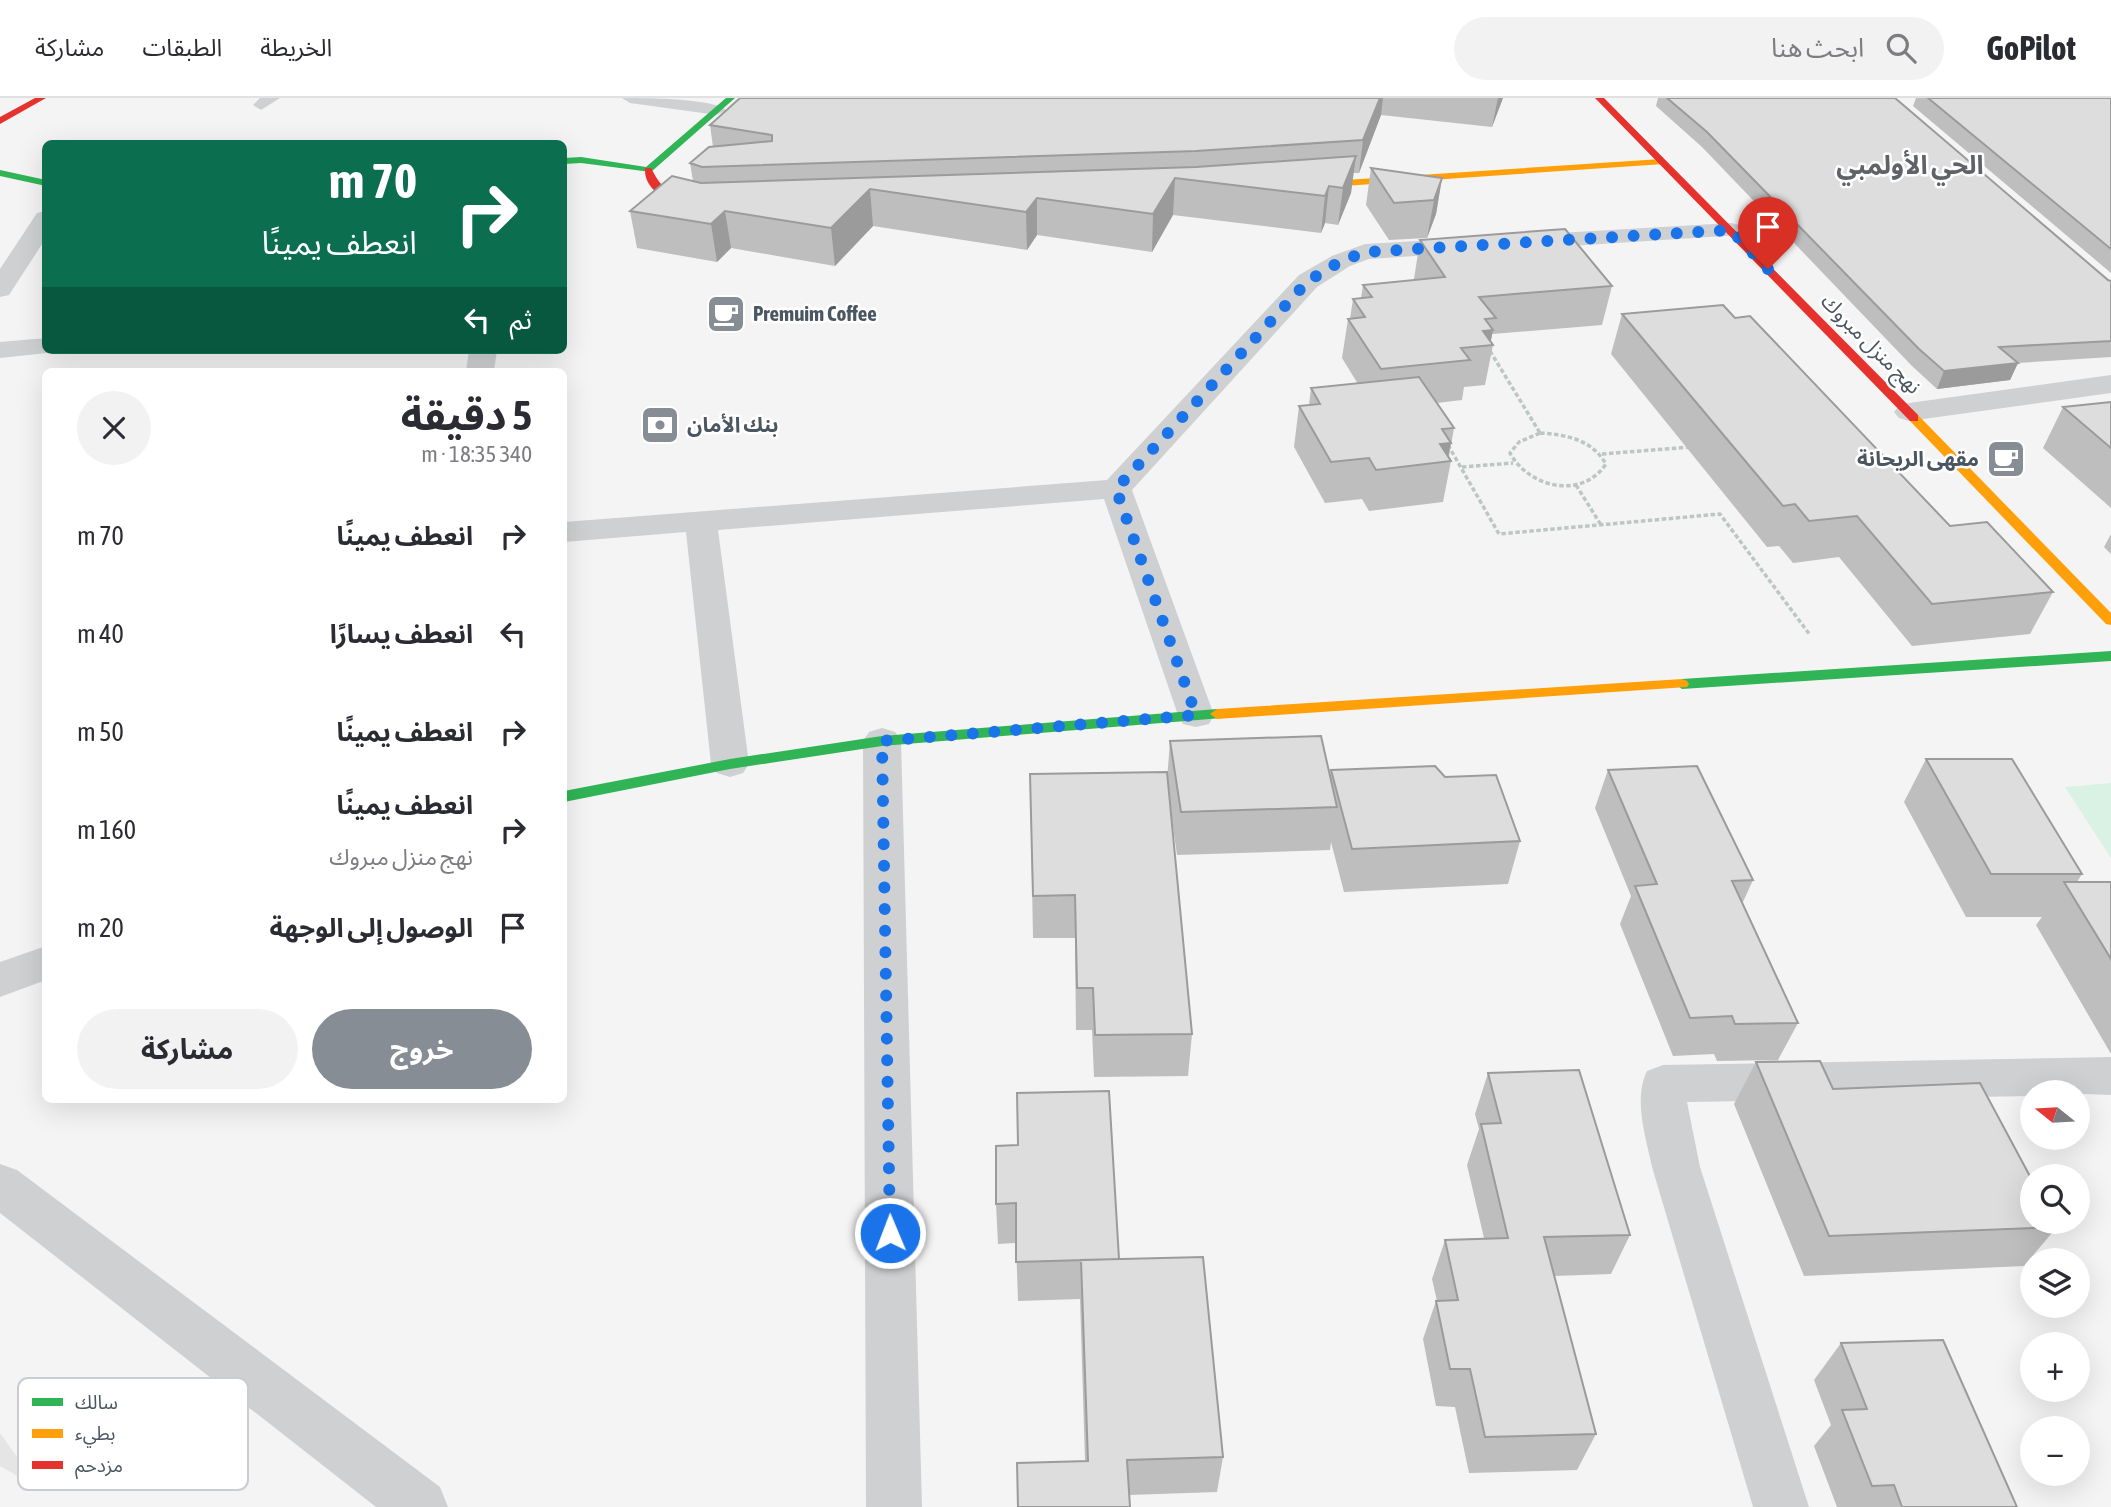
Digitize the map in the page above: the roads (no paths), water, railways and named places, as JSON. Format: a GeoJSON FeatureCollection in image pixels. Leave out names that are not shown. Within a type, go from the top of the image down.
{"type":"FeatureCollection","features":[{"type":"Feature","properties":{"kind":"street"},"geometry":{"type":"LineString","coordinates":[[0,121],[42,98]]}},
{"type":"Feature","properties":{"kind":"street"},"geometry":{"type":"LineString","coordinates":[[567,161],[581,160],[648,170],[731,98]]}},
{"type":"Feature","properties":{"kind":"street","name":"نهج منزل مبروك"},"geometry":{"type":"LineString","coordinates":[[1599,98],[2111,621]]}},
{"type":"Feature","properties":{"kind":"street"},"geometry":{"type":"LineString","coordinates":[[1287,187],[1661,162]]}},
{"type":"Feature","properties":{"kind":"street"},"geometry":{"type":"LineString","coordinates":[[648,170],[649,180],[658,192],[707,210],[721,209]]}},
{"type":"Feature","properties":{"kind":"street"},"geometry":{"type":"LineString","coordinates":[[0,173],[42,182]]}},
{"type":"Feature","properties":{"kind":"street"},"geometry":{"type":"LineString","coordinates":[[0,289],[42,224]]}},
{"type":"Feature","properties":{"kind":"street"},"geometry":{"type":"LineString","coordinates":[[567,532],[1116,489],[1308,281],[1341,261],[1366,252],[1731,230]]}},
{"type":"Feature","properties":{"kind":"street"},"geometry":{"type":"LineString","coordinates":[[0,350],[42,346]]}},
{"type":"Feature","properties":{"kind":"street"},"geometry":{"type":"LineString","coordinates":[[1909,412],[2111,384]]}},
{"type":"Feature","properties":{"kind":"street"},"geometry":{"type":"LineString","coordinates":[[1116,489],[1196,715]]}},
{"type":"Feature","properties":{"kind":"street"},"geometry":{"type":"LineString","coordinates":[[701,521],[730,764]]}},
{"type":"Feature","properties":{"kind":"street"},"geometry":{"type":"LineString","coordinates":[[567,796],[730,764],[882,741],[1196,715],[2111,656]]}},
{"type":"Feature","properties":{"kind":"street"},"geometry":{"type":"LineString","coordinates":[[882,741],[894,1507]]}},
{"type":"Feature","properties":{"kind":"street"},"geometry":{"type":"LineString","coordinates":[[0,980],[42,964]]}},
{"type":"Feature","properties":{"kind":"street"},"geometry":{"type":"LineString","coordinates":[[1781,1507],[1676,1167],[1665,1118],[1663,1084],[2111,1076]]}},
{"type":"Feature","properties":{"kind":"street"},"geometry":{"type":"LineString","coordinates":[[0,1185],[420,1507]]}},
{"type":"Feature","properties":{"kind":"lane"},"geometry":{"type":"LineString","coordinates":[[630,98],[717,110]]}},
{"type":"Feature","properties":{"kind":"place","name":"Premuim Coffee"},"geometry":{"type":"Point","coordinates":[726,314]}},
{"type":"Feature","properties":{"kind":"place","name":"بنك الأمان"},"geometry":{"type":"Point","coordinates":[660,425]}},
{"type":"Feature","properties":{"kind":"place","name":"مقهى الريحانة"},"geometry":{"type":"Point","coordinates":[2006,459]}},
{"type":"Feature","properties":{"kind":"district","name":"الحي الأولمبي"},"geometry":{"type":"Point","coordinates":[1910,165]}}]}
